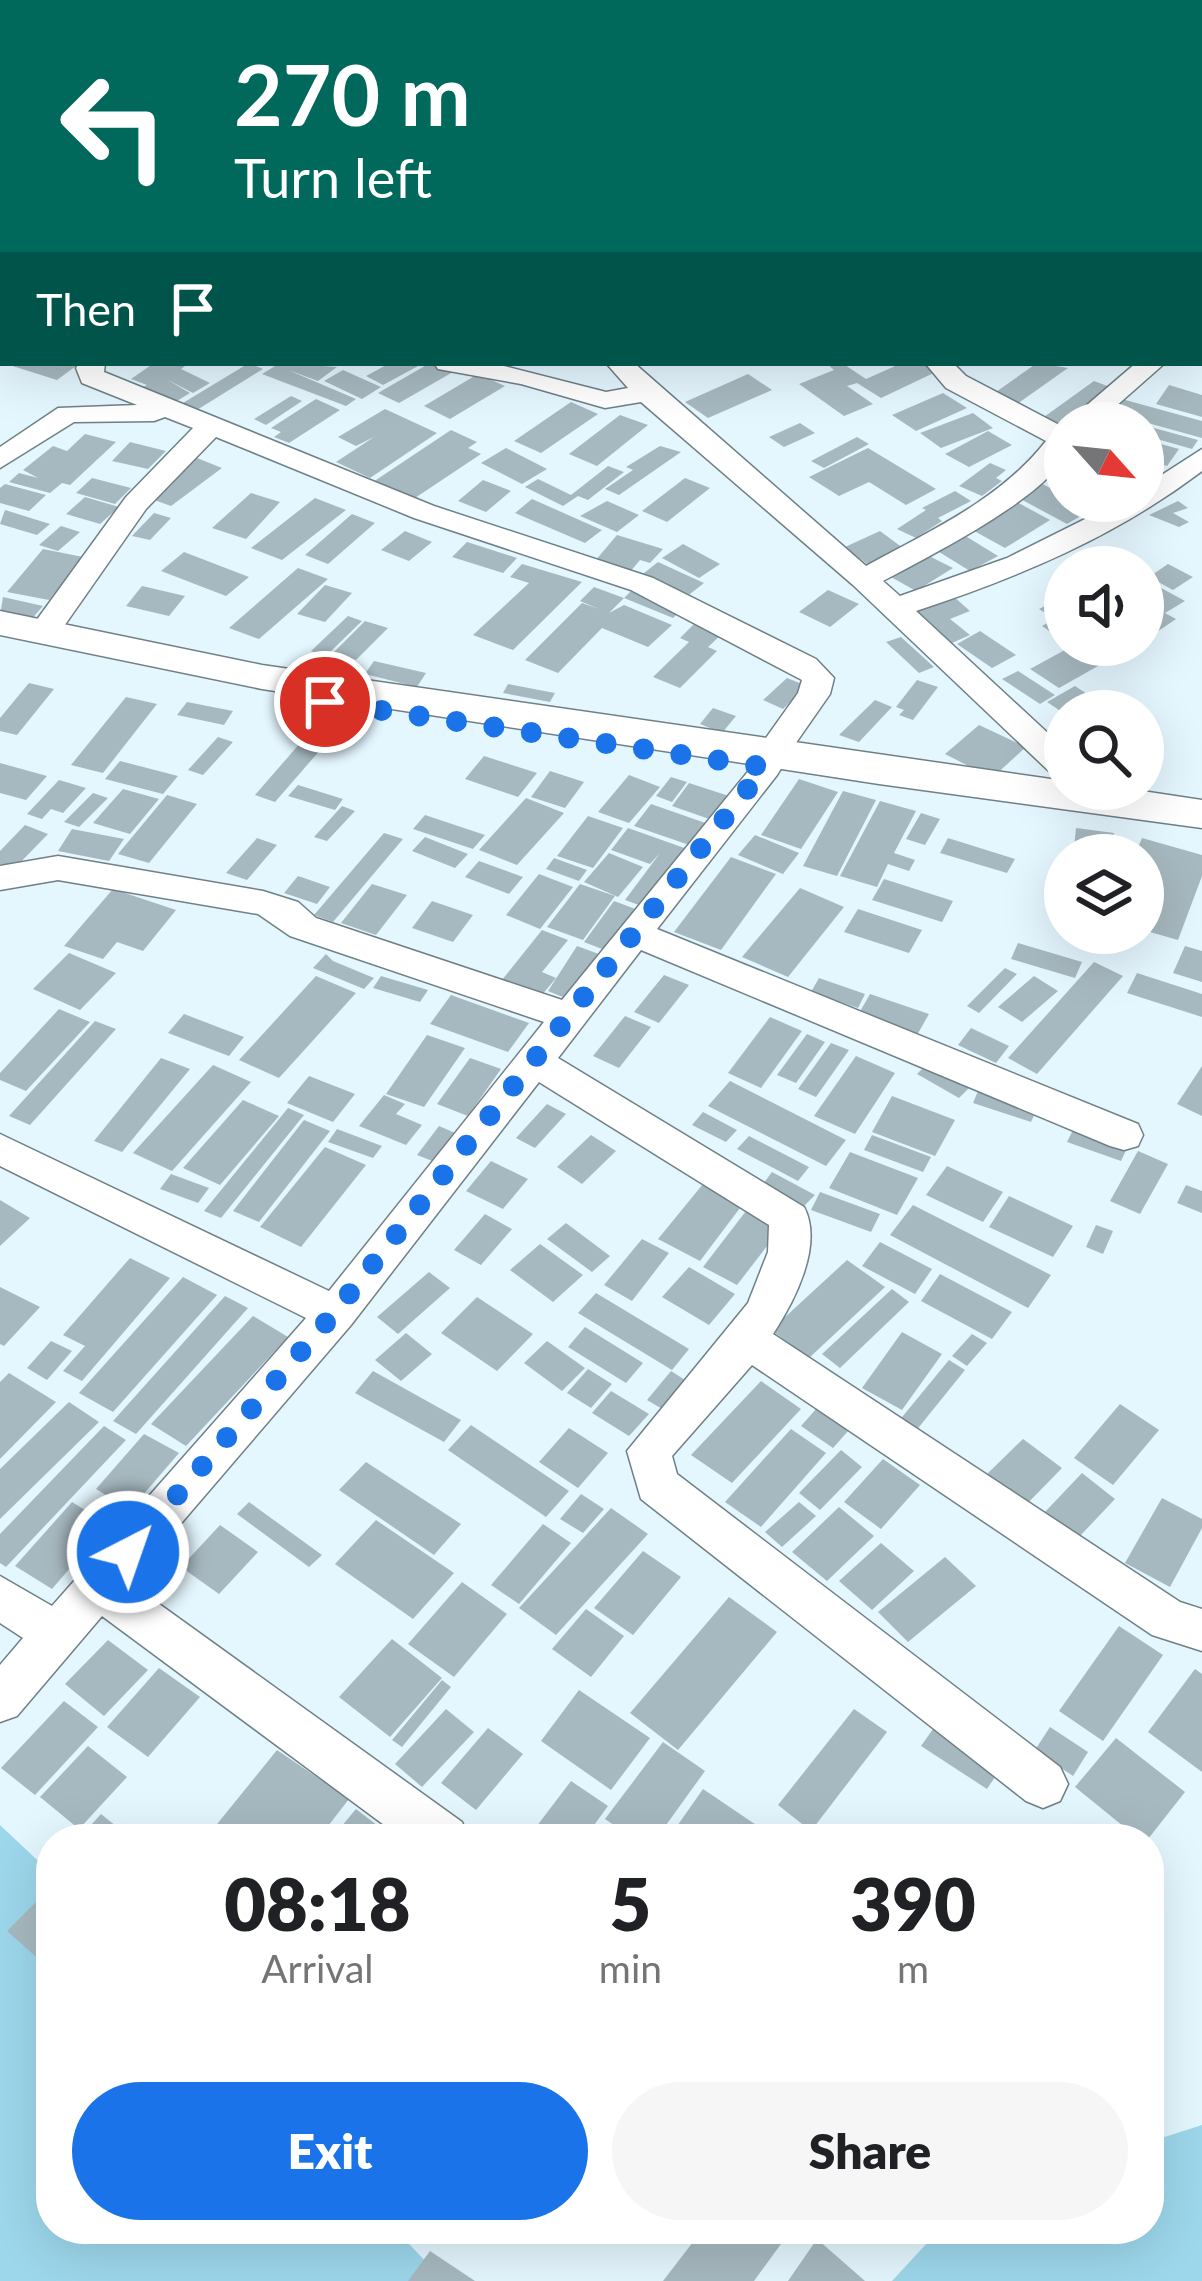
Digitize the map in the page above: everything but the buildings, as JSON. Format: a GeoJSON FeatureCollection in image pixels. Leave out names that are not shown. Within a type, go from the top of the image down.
{"type":"FeatureCollection","features":[{"type":"Feature","properties":{"kind":"main road"},"geometry":{"type":"LineString","coordinates":[[0,623],[262,677],[1202,832]]}},
{"type":"Feature","properties":{"kind":"main road"},"geometry":{"type":"LineString","coordinates":[[0,644],[428,719],[1044,787]]}},
{"type":"Feature","properties":{"kind":"main road"},"geometry":{"type":"LineString","coordinates":[[1164,806],[1202,814]]}},
{"type":"Feature","properties":{"kind":"street"},"geometry":{"type":"LineString","coordinates":[[0,1700],[335,1312],[769,759],[814,694],[818,678],[805,666],[642,584],[424,512],[92,377],[90,366]]}},
{"type":"Feature","properties":{"kind":"street"},"geometry":{"type":"LineString","coordinates":[[464,366],[525,377],[605,400],[622,400],[645,391]]}},
{"type":"Feature","properties":{"kind":"street"},"geometry":{"type":"LineString","coordinates":[[622,366],[864,579],[1044,747]]}},
{"type":"Feature","properties":{"kind":"street"},"geometry":{"type":"LineString","coordinates":[[941,366],[956,382],[1044,423]]}},
{"type":"Feature","properties":{"kind":"street"},"geometry":{"type":"LineString","coordinates":[[1106,402],[1148,366]]}},
{"type":"Feature","properties":{"kind":"street"},"geometry":{"type":"LineString","coordinates":[[0,460],[68,414],[179,414]]}},
{"type":"Feature","properties":{"kind":"street"},"geometry":{"type":"LineString","coordinates":[[44,632],[136,502],[210,427]]}},
{"type":"Feature","properties":{"kind":"street"},"geometry":{"type":"LineString","coordinates":[[1164,477],[1202,457]]}},
{"type":"Feature","properties":{"kind":"street"},"geometry":{"type":"LineString","coordinates":[[864,579],[969,523],[1044,463]]}},
{"type":"Feature","properties":{"kind":"street"},"geometry":{"type":"LineString","coordinates":[[894,608],[1080,540],[1103,522]]}},
{"type":"Feature","properties":{"kind":"street"},"geometry":{"type":"LineString","coordinates":[[0,878],[58,868],[263,903],[285,911],[304,927],[569,1016]]}},
{"type":"Feature","properties":{"kind":"street"},"geometry":{"type":"LineString","coordinates":[[635,934],[1124,1135]]}},
{"type":"Feature","properties":{"kind":"street"},"geometry":{"type":"LineString","coordinates":[[532,1060],[790,1218],[792,1250],[773,1298],[649,1451],[657,1485],[694,1519],[1043,1784]]}},
{"type":"Feature","properties":{"kind":"street"},"geometry":{"type":"LineString","coordinates":[[0,1149],[335,1312]]}},
{"type":"Feature","properties":{"kind":"street"},"geometry":{"type":"LineString","coordinates":[[744,1337],[1168,1619],[1202,1630]]}},
{"type":"Feature","properties":{"kind":"street"},"geometry":{"type":"LineString","coordinates":[[98,1586],[423,1824]]}},
{"type":"Feature","properties":{"kind":"street"},"geometry":{"type":"LineString","coordinates":[[0,1597],[56,1634]]}},
{"type":"Feature","properties":{"kind":"shaded area"},"geometry":{"type":"Polygon","coordinates":[[[0,1825],[36,1859],[36,2244],[409,2244],[444,2281],[0,2281],[0,1825]]]}},
{"type":"Feature","properties":{"kind":"shaded area"},"geometry":{"type":"Polygon","coordinates":[[[1202,2125],[1202,2281],[892,2281],[926,2244],[1164,2244],[1164,2137],[1202,2125]]]}},
{"type":"Feature","properties":{"kind":"route"},"geometry":{"type":"LineString","coordinates":[[128,1552],[335,1312],[765,767],[325,702]]}}]}
